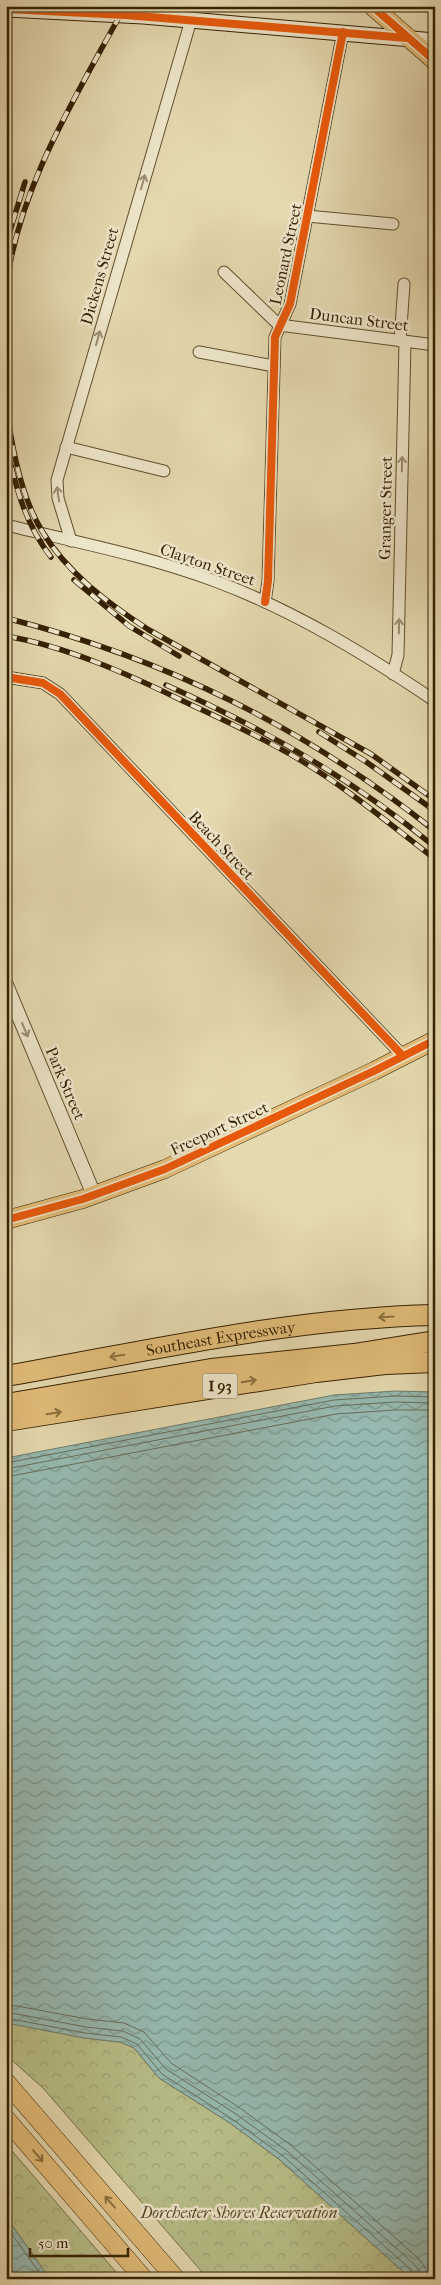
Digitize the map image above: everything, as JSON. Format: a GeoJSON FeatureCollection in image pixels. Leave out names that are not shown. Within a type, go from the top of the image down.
{"type":"FeatureCollection","features":[{"type":"Feature","properties":{"kind":"highway","name":"Southeast Expressway"},"geometry":{"type":"LineString","coordinates":[[6,1376],[274,1329],[367,1318],[435,1315]]}},
{"type":"Feature","properties":{"kind":"highway","name":"I 93"},"geometry":{"type":"LineString","coordinates":[[6,1404],[211,1369],[354,1354],[435,1341]]}},
{"type":"Feature","properties":{"kind":"highway","name":"I 93"},"geometry":{"type":"LineString","coordinates":[[6,1396],[218,1361],[354,1354],[435,1357]]}},
{"type":"Feature","properties":{"kind":"highway","name":"I 93"},"geometry":{"type":"LineString","coordinates":[[6,1421],[297,1374],[362,1366],[435,1362]]}},
{"type":"Feature","properties":{"kind":"main road"},"geometry":{"type":"LineString","coordinates":[[372,6],[435,61]]}},
{"type":"Feature","properties":{"kind":"main road"},"geometry":{"type":"LineString","coordinates":[[6,9],[41,8],[435,41]]}},
{"type":"Feature","properties":{"kind":"main road","name":"Freeport Street"},"geometry":{"type":"LineString","coordinates":[[6,1220],[94,1195],[180,1162],[435,1040]]}},
{"type":"Feature","properties":{"kind":"main road"},"geometry":{"type":"LineString","coordinates":[[6,2082],[176,2279]]}},
{"type":"Feature","properties":{"kind":"main road"},"geometry":{"type":"LineString","coordinates":[[6,2119],[144,2279]]}},
{"type":"Feature","properties":{"kind":"street","name":"Dickens Street"},"geometry":{"type":"LineString","coordinates":[[71,541],[57,490],[66,447],[191,20]]}},
{"type":"Feature","properties":{"kind":"street","name":"Leonard Street"},"geometry":{"type":"LineString","coordinates":[[265,602],[268,581],[275,336],[290,304],[343,32]]}},
{"type":"Feature","properties":{"kind":"street"},"geometry":{"type":"LineString","coordinates":[[307,216],[393,224]]}},
{"type":"Feature","properties":{"kind":"street"},"geometry":{"type":"LineString","coordinates":[[224,272],[279,325]]}},
{"type":"Feature","properties":{"kind":"street","name":"Granger Street"},"geometry":{"type":"LineString","coordinates":[[393,674],[398,656],[404,284]]}},
{"type":"Feature","properties":{"kind":"street","name":"Duncan Street"},"geometry":{"type":"LineString","coordinates":[[279,325],[435,346]]}},
{"type":"Feature","properties":{"kind":"street"},"geometry":{"type":"LineString","coordinates":[[199,352],[274,366]]}},
{"type":"Feature","properties":{"kind":"street"},"geometry":{"type":"LineString","coordinates":[[66,447],[164,471]]}},
{"type":"Feature","properties":{"kind":"street","name":"Clayton Street"},"geometry":{"type":"LineString","coordinates":[[6,525],[187,571],[265,602],[320,631],[435,701]]}},
{"type":"Feature","properties":{"kind":"street","name":"Beach Street"},"geometry":{"type":"LineString","coordinates":[[6,677],[43,684],[60,694],[403,1056]]}},
{"type":"Feature","properties":{"kind":"street","name":"Park Street"},"geometry":{"type":"LineString","coordinates":[[6,985],[94,1195]]}},
{"type":"Feature","properties":{"kind":"green space","name":"Dorchester Shores Reservation"},"geometry":{"type":"Polygon","coordinates":[[[10,2022],[84,2038],[120,2042],[134,2048],[159,2078],[230,2123],[280,2160],[411,2279],[208,2279],[43,2088],[6,2055],[6,2023],[10,2022]]]}},
{"type":"Feature","properties":{"kind":"green space"},"geometry":{"type":"Polygon","coordinates":[[[6,2144],[122,2279],[50,2279],[6,2217],[6,2144]]]}},
{"type":"Feature","properties":{"kind":"water"},"geometry":{"type":"Polygon","coordinates":[[[395,1391],[435,1392],[435,2279],[411,2279],[280,2160],[230,2123],[159,2078],[134,2048],[120,2042],[84,2038],[6,2023],[6,1458],[334,1395],[395,1391]]]}},
{"type":"Feature","properties":{"kind":"water"},"geometry":{"type":"Polygon","coordinates":[[[6,2217],[50,2279],[6,2279],[6,2217]]]}},
{"type":"Feature","properties":{"kind":"railway"},"geometry":{"type":"LineString","coordinates":[[6,287],[13,249],[37,176],[70,107],[125,6]]}},
{"type":"Feature","properties":{"kind":"railway"},"geometry":{"type":"LineString","coordinates":[[6,244],[25,182]]}},
{"type":"Feature","properties":{"kind":"railway"},"geometry":{"type":"LineString","coordinates":[[6,402],[18,469],[34,517],[52,546],[76,574],[104,598],[149,630],[371,754],[435,800]]}},
{"type":"Feature","properties":{"kind":"railway"},"geometry":{"type":"LineString","coordinates":[[6,446],[22,504],[34,532],[51,557]]}},
{"type":"Feature","properties":{"kind":"railway"},"geometry":{"type":"LineString","coordinates":[[74,580],[129,626],[179,656]]}},
{"type":"Feature","properties":{"kind":"railway"},"geometry":{"type":"LineString","coordinates":[[6,618],[123,654],[178,676],[232,701],[285,729],[336,760],[386,794],[435,831]]}},
{"type":"Feature","properties":{"kind":"railway"},"geometry":{"type":"LineString","coordinates":[[6,636],[51,647],[96,662],[161,690],[271,744],[335,782],[435,859]]}},
{"type":"Feature","properties":{"kind":"railway"},"geometry":{"type":"LineString","coordinates":[[166,685],[237,719],[306,757],[372,799],[435,847]]}},
{"type":"Feature","properties":{"kind":"railway"},"geometry":{"type":"LineString","coordinates":[[319,732],[365,761],[435,811]]}},
{"type":"Feature","properties":{"kind":"cycle path"},"geometry":{"type":"LineString","coordinates":[[372,6],[435,61]]}},
{"type":"Feature","properties":{"kind":"cycle path"},"geometry":{"type":"LineString","coordinates":[[6,9],[125,15],[407,38]]}},
{"type":"Feature","properties":{"kind":"cycle path"},"geometry":{"type":"LineString","coordinates":[[265,602],[268,581],[275,337],[290,304],[343,32]]}},
{"type":"Feature","properties":{"kind":"cycle path"},"geometry":{"type":"LineString","coordinates":[[6,677],[43,683],[60,694],[403,1056]]}},
{"type":"Feature","properties":{"kind":"cycle path"},"geometry":{"type":"LineString","coordinates":[[6,1220],[83,1199],[165,1169],[374,1071],[435,1040]]}}]}
